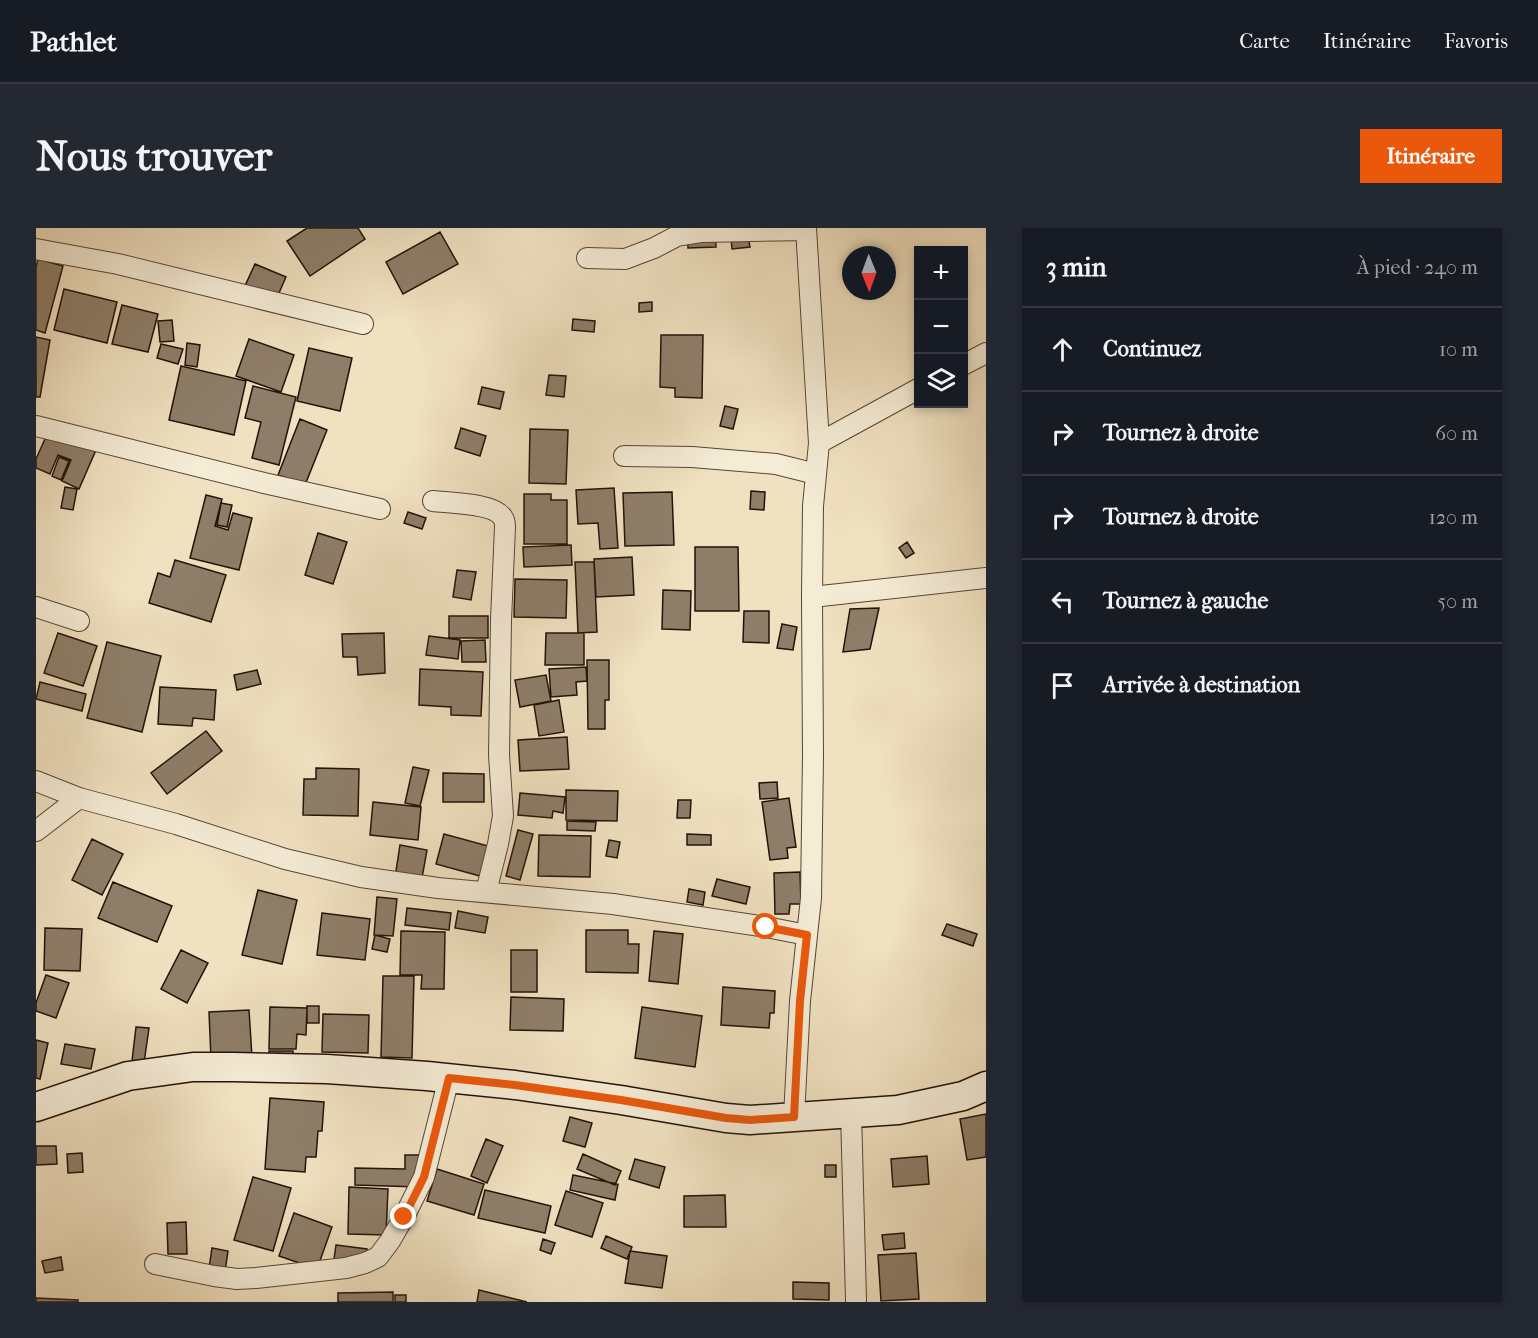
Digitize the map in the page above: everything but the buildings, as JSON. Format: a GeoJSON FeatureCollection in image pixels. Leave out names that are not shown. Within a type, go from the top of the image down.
{"type":"FeatureCollection","features":[{"type":"Feature","properties":{"kind":"street"},"geometry":{"type":"LineString","coordinates":[[587,258],[625,258],[654,248],[677,236],[702,232],[806,229],[819,443],[813,506],[811,898],[800,1001],[794,1117]]}},
{"type":"Feature","properties":{"kind":"street"},"geometry":{"type":"LineString","coordinates":[[36,249],[118,264],[363,324]]}},
{"type":"Feature","properties":{"kind":"street"},"geometry":{"type":"LineString","coordinates":[[968,362],[986,353]]}},
{"type":"Feature","properties":{"kind":"street"},"geometry":{"type":"LineString","coordinates":[[819,443],[914,391]]}},
{"type":"Feature","properties":{"kind":"street"},"geometry":{"type":"LineString","coordinates":[[36,426],[253,481],[380,509]]}},
{"type":"Feature","properties":{"kind":"street"},"geometry":{"type":"LineString","coordinates":[[624,456],[692,457],[776,464],[816,474]]}},
{"type":"Feature","properties":{"kind":"street"},"geometry":{"type":"LineString","coordinates":[[434,501],[486,507],[503,518],[505,527],[499,755],[502,816],[498,844],[486,892]]}},
{"type":"Feature","properties":{"kind":"street"},"geometry":{"type":"LineString","coordinates":[[812,597],[986,578]]}},
{"type":"Feature","properties":{"kind":"street"},"geometry":{"type":"LineString","coordinates":[[36,607],[79,621]]}},
{"type":"Feature","properties":{"kind":"street"},"geometry":{"type":"LineString","coordinates":[[36,781],[79,798],[176,824],[285,859],[361,877],[438,888],[613,904],[807,935]]}},
{"type":"Feature","properties":{"kind":"street"},"geometry":{"type":"LineString","coordinates":[[36,831],[79,798]]}},
{"type":"Feature","properties":{"kind":"street"},"geometry":{"type":"LineString","coordinates":[[36,1107],[128,1076],[193,1067],[327,1069],[449,1078],[515,1085],[750,1120],[898,1110],[963,1096],[986,1086]]}},
{"type":"Feature","properties":{"kind":"street"},"geometry":{"type":"LineString","coordinates":[[155,1264],[237,1279],[346,1268],[378,1257],[404,1217],[424,1177],[449,1078]]}},
{"type":"Feature","properties":{"kind":"street"},"geometry":{"type":"LineString","coordinates":[[851,1112],[856,1300]]}},
{"type":"Feature","properties":{"kind":"route"},"geometry":{"type":"LineString","coordinates":[[404,1217],[424,1177],[449,1078],[621,1100],[726,1118],[750,1120],[794,1117],[800,1001],[807,935],[766,927]]}}]}
